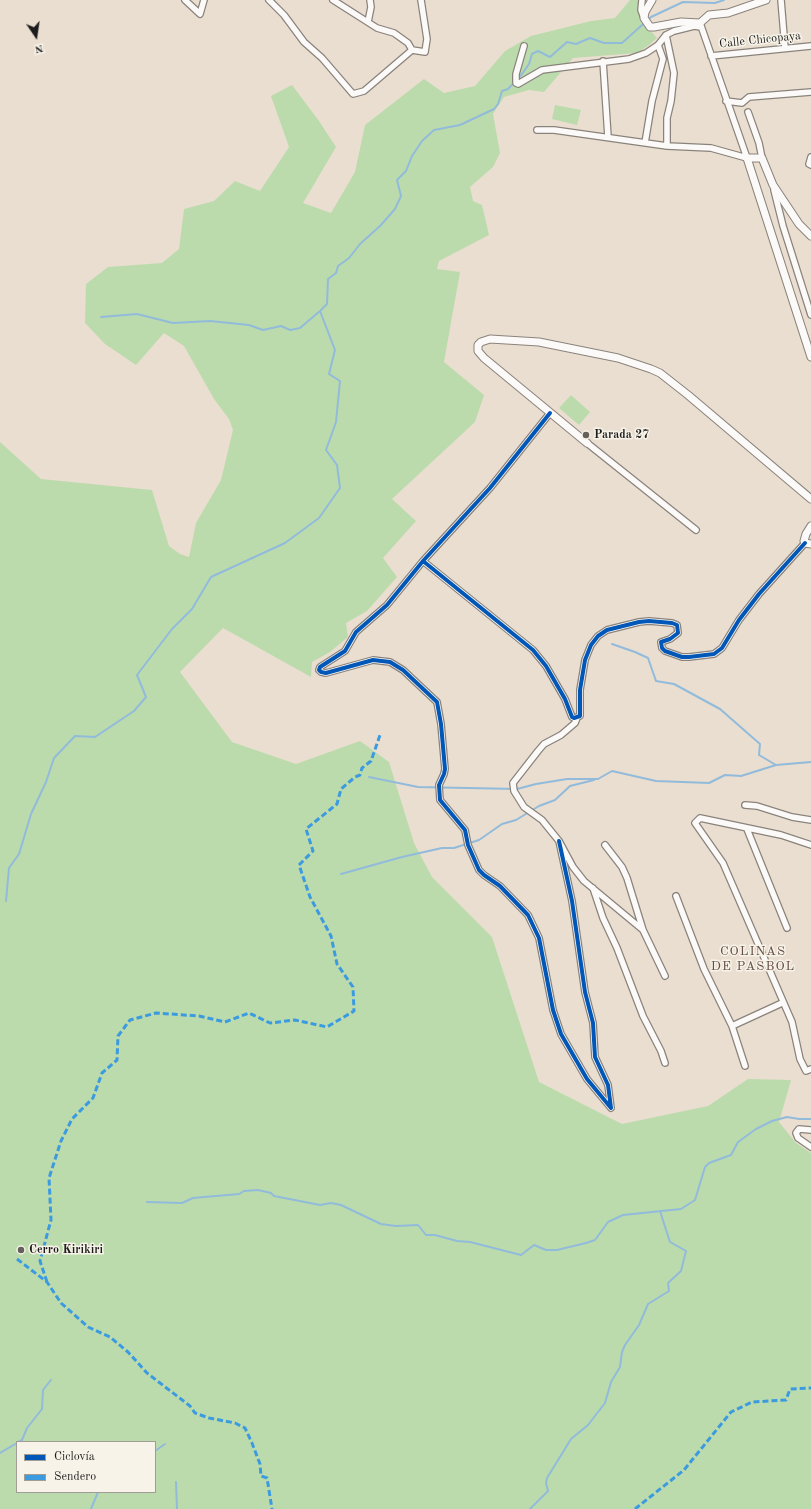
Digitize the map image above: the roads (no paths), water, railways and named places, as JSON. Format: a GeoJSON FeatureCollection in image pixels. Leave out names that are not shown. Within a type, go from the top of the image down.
{"type":"FeatureCollection","features":[{"type":"Feature","properties":{"kind":"street"},"geometry":{"type":"LineString","coordinates":[[185,0],[200,14],[204,0]]}},
{"type":"Feature","properties":{"kind":"street"},"geometry":{"type":"LineString","coordinates":[[269,0],[284,16],[304,42],[322,58],[353,94],[364,91],[412,50],[426,52],[427,39],[421,0]]}},
{"type":"Feature","properties":{"kind":"street"},"geometry":{"type":"LineString","coordinates":[[333,0],[377,28],[394,33],[408,43],[412,50]]}},
{"type":"Feature","properties":{"kind":"street"},"geometry":{"type":"LineString","coordinates":[[368,22],[371,8],[370,0]]}},
{"type":"Feature","properties":{"kind":"street"},"geometry":{"type":"LineString","coordinates":[[642,0],[641,15],[650,27],[681,22],[701,25]]}},
{"type":"Feature","properties":{"kind":"street"},"geometry":{"type":"LineString","coordinates":[[644,18],[645,12],[652,0]]}},
{"type":"Feature","properties":{"kind":"street"},"geometry":{"type":"LineString","coordinates":[[524,46],[516,74],[516,84],[542,70],[629,58],[646,53],[658,45],[666,35],[701,25],[709,15],[728,13],[766,0]]}},
{"type":"Feature","properties":{"kind":"street"},"geometry":{"type":"LineString","coordinates":[[781,0],[785,48]]}},
{"type":"Feature","properties":{"kind":"street"},"geometry":{"type":"LineString","coordinates":[[701,25],[726,101],[747,158],[811,357]]}},
{"type":"Feature","properties":{"kind":"street"},"geometry":{"type":"LineString","coordinates":[[666,35],[674,73],[671,101],[667,118],[667,146]]}},
{"type":"Feature","properties":{"kind":"street"},"geometry":{"type":"LineString","coordinates":[[645,143],[652,101],[663,59],[658,45]]}},
{"type":"Feature","properties":{"kind":"street","name":"Calle Chicopaya"},"geometry":{"type":"LineString","coordinates":[[711,56],[811,46]]}},
{"type":"Feature","properties":{"kind":"street"},"geometry":{"type":"LineString","coordinates":[[603,62],[608,137]]}},
{"type":"Feature","properties":{"kind":"street"},"geometry":{"type":"LineString","coordinates":[[726,101],[742,103],[749,97],[811,92]]}},
{"type":"Feature","properties":{"kind":"street"},"geometry":{"type":"LineString","coordinates":[[748,112],[760,143],[762,158],[773,186],[811,314]]}},
{"type":"Feature","properties":{"kind":"street"},"geometry":{"type":"LineString","coordinates":[[537,130],[554,130],[667,146],[711,148],[747,158],[762,158]]}},
{"type":"Feature","properties":{"kind":"street"},"geometry":{"type":"LineString","coordinates":[[811,157],[809,164],[811,165]]}},
{"type":"Feature","properties":{"kind":"street"},"geometry":{"type":"LineString","coordinates":[[773,186],[798,224],[811,236]]}},
{"type":"Feature","properties":{"kind":"street"},"geometry":{"type":"LineString","coordinates":[[696,530],[480,355],[478,348],[481,342],[490,339],[539,342],[618,358],[660,373],[811,499]]}},
{"type":"Feature","properties":{"kind":"street"},"geometry":{"type":"LineString","coordinates":[[550,413],[490,488],[423,560],[387,605],[356,632],[345,651],[320,667],[319,670],[326,673],[373,660],[390,662],[403,670],[437,702],[441,724],[445,769],[439,785],[440,800],[465,830],[468,845],[479,870],[500,886],[528,915],[539,938],[553,1010],[561,1034],[587,1079],[611,1108],[608,1085],[595,1057],[593,1023],[585,992],[572,901],[559,840]]}},
{"type":"Feature","properties":{"kind":"street"},"geometry":{"type":"LineString","coordinates":[[643,930],[584,881],[573,867],[559,840],[542,820],[524,807],[514,791],[513,783],[544,744],[561,735],[575,723],[577,718],[580,716],[580,690],[585,660],[591,645],[598,636],[607,630],[639,622],[649,621],[672,623],[677,625],[678,633],[670,639],[661,642],[662,648],[665,651],[682,657],[714,654],[722,648],[739,620],[759,594],[808,544],[804,537],[811,526]]}},
{"type":"Feature","properties":{"kind":"street"},"geometry":{"type":"LineString","coordinates":[[423,560],[533,650],[550,673],[565,699],[572,717],[577,718]]}},
{"type":"Feature","properties":{"kind":"street"},"geometry":{"type":"LineString","coordinates":[[745,805],[757,806],[792,817],[811,820]]}},
{"type":"Feature","properties":{"kind":"street"},"geometry":{"type":"LineString","coordinates":[[811,845],[781,835],[700,818],[695,824],[723,863],[782,1003],[792,1022],[800,1059],[806,1071],[811,1069]]}},
{"type":"Feature","properties":{"kind":"street"},"geometry":{"type":"LineString","coordinates":[[747,829],[787,928]]}},
{"type":"Feature","properties":{"kind":"street"},"geometry":{"type":"LineString","coordinates":[[605,845],[622,867],[627,878],[643,930],[665,976]]}},
{"type":"Feature","properties":{"kind":"street"},"geometry":{"type":"LineString","coordinates":[[593,887],[603,918],[643,1016],[661,1051],[665,1063]]}},
{"type":"Feature","properties":{"kind":"street"},"geometry":{"type":"LineString","coordinates":[[676,896],[704,969],[732,1026],[745,1066]]}},
{"type":"Feature","properties":{"kind":"street"},"geometry":{"type":"LineString","coordinates":[[732,1026],[782,1003]]}},
{"type":"Feature","properties":{"kind":"street"},"geometry":{"type":"LineString","coordinates":[[811,1130],[799,1129],[796,1133],[798,1138],[811,1147]]}},
{"type":"Feature","properties":{"kind":"waterway"},"geometry":{"type":"LineString","coordinates":[[6,901],[9,868],[19,854],[31,814],[46,782],[54,758],[75,736],[95,737],[134,711],[146,697],[137,675],[172,629],[192,609],[211,577],[285,543],[319,518],[340,488],[337,465],[326,450],[336,422],[340,381],[329,374],[335,350],[320,311],[327,304],[328,279],[336,273],[338,266],[349,258],[360,244],[380,226],[395,209],[401,196],[397,180],[406,171],[412,156],[422,141],[434,130],[460,125],[494,109],[498,104],[502,91],[508,89],[522,74],[529,64],[532,54],[538,51],[550,57],[567,42],[576,44],[590,38],[604,43],[622,43],[651,17],[683,2],[715,3],[724,0]]}},
{"type":"Feature","properties":{"kind":"waterway"},"geometry":{"type":"LineString","coordinates":[[101,317],[137,314],[173,323],[210,321],[249,325],[263,330],[281,326],[290,330],[300,328],[320,311]]}},
{"type":"Feature","properties":{"kind":"waterway"},"geometry":{"type":"LineString","coordinates":[[612,644],[648,658],[656,681],[674,684],[720,709],[760,744],[759,755],[776,765]]}},
{"type":"Feature","properties":{"kind":"waterway"},"geometry":{"type":"LineString","coordinates":[[369,777],[418,787],[517,789],[567,779],[598,779],[612,771],[656,781],[709,783],[725,775],[741,776],[776,765],[811,762]]}},
{"type":"Feature","properties":{"kind":"waterway"},"geometry":{"type":"LineString","coordinates":[[341,874],[402,857],[442,848],[454,848],[479,840],[502,824],[516,820],[539,806],[555,800],[570,786],[594,780]]}},
{"type":"Feature","properties":{"kind":"waterway"},"geometry":{"type":"LineString","coordinates":[[147,1202],[182,1203],[193,1198],[239,1194],[244,1191],[258,1190],[271,1193],[274,1196],[320,1205],[331,1203],[341,1205],[381,1224],[396,1226],[418,1225],[426,1235],[435,1235],[457,1241],[470,1242],[521,1255],[534,1245],[546,1250],[557,1250],[595,1240],[608,1222],[623,1215],[681,1209],[695,1200],[705,1167],[709,1163],[731,1155],[738,1142],[756,1129],[772,1121],[787,1117],[811,1119]]}},
{"type":"Feature","properties":{"kind":"waterway"},"geometry":{"type":"LineString","coordinates":[[530,1509],[548,1491],[546,1483],[547,1478],[571,1439],[588,1425],[605,1403],[611,1382],[620,1367],[622,1352],[625,1345],[639,1325],[648,1304],[669,1291],[668,1283],[681,1271],[686,1251],[670,1242],[660,1211]]}},
{"type":"Feature","properties":{"kind":"waterway"},"geometry":{"type":"LineString","coordinates":[[20,1441],[22,1440],[27,1428],[42,1409],[43,1390],[51,1380]]}},
{"type":"Feature","properties":{"kind":"waterway"},"geometry":{"type":"LineString","coordinates":[[0,1453],[16,1444]]}},
{"type":"Feature","properties":{"kind":"waterway"},"geometry":{"type":"LineString","coordinates":[[156,1450],[165,1444]]}},
{"type":"Feature","properties":{"kind":"waterway"},"geometry":{"type":"LineString","coordinates":[[176,1482],[177,1509]]}},
{"type":"Feature","properties":{"kind":"waterway"},"geometry":{"type":"LineString","coordinates":[[91,1509],[98,1493]]}},
{"type":"Feature","properties":{"kind":"place","name":"Parada 27"},"geometry":{"type":"Point","coordinates":[586,435]}},
{"type":"Feature","properties":{"kind":"place","name":"Cerro Kirikiri"},"geometry":{"type":"Point","coordinates":[21,1250]}},
{"type":"Feature","properties":{"kind":"district","name":"COLINAS DE PASBOL"},"geometry":{"type":"Point","coordinates":[753,960]}}]}
